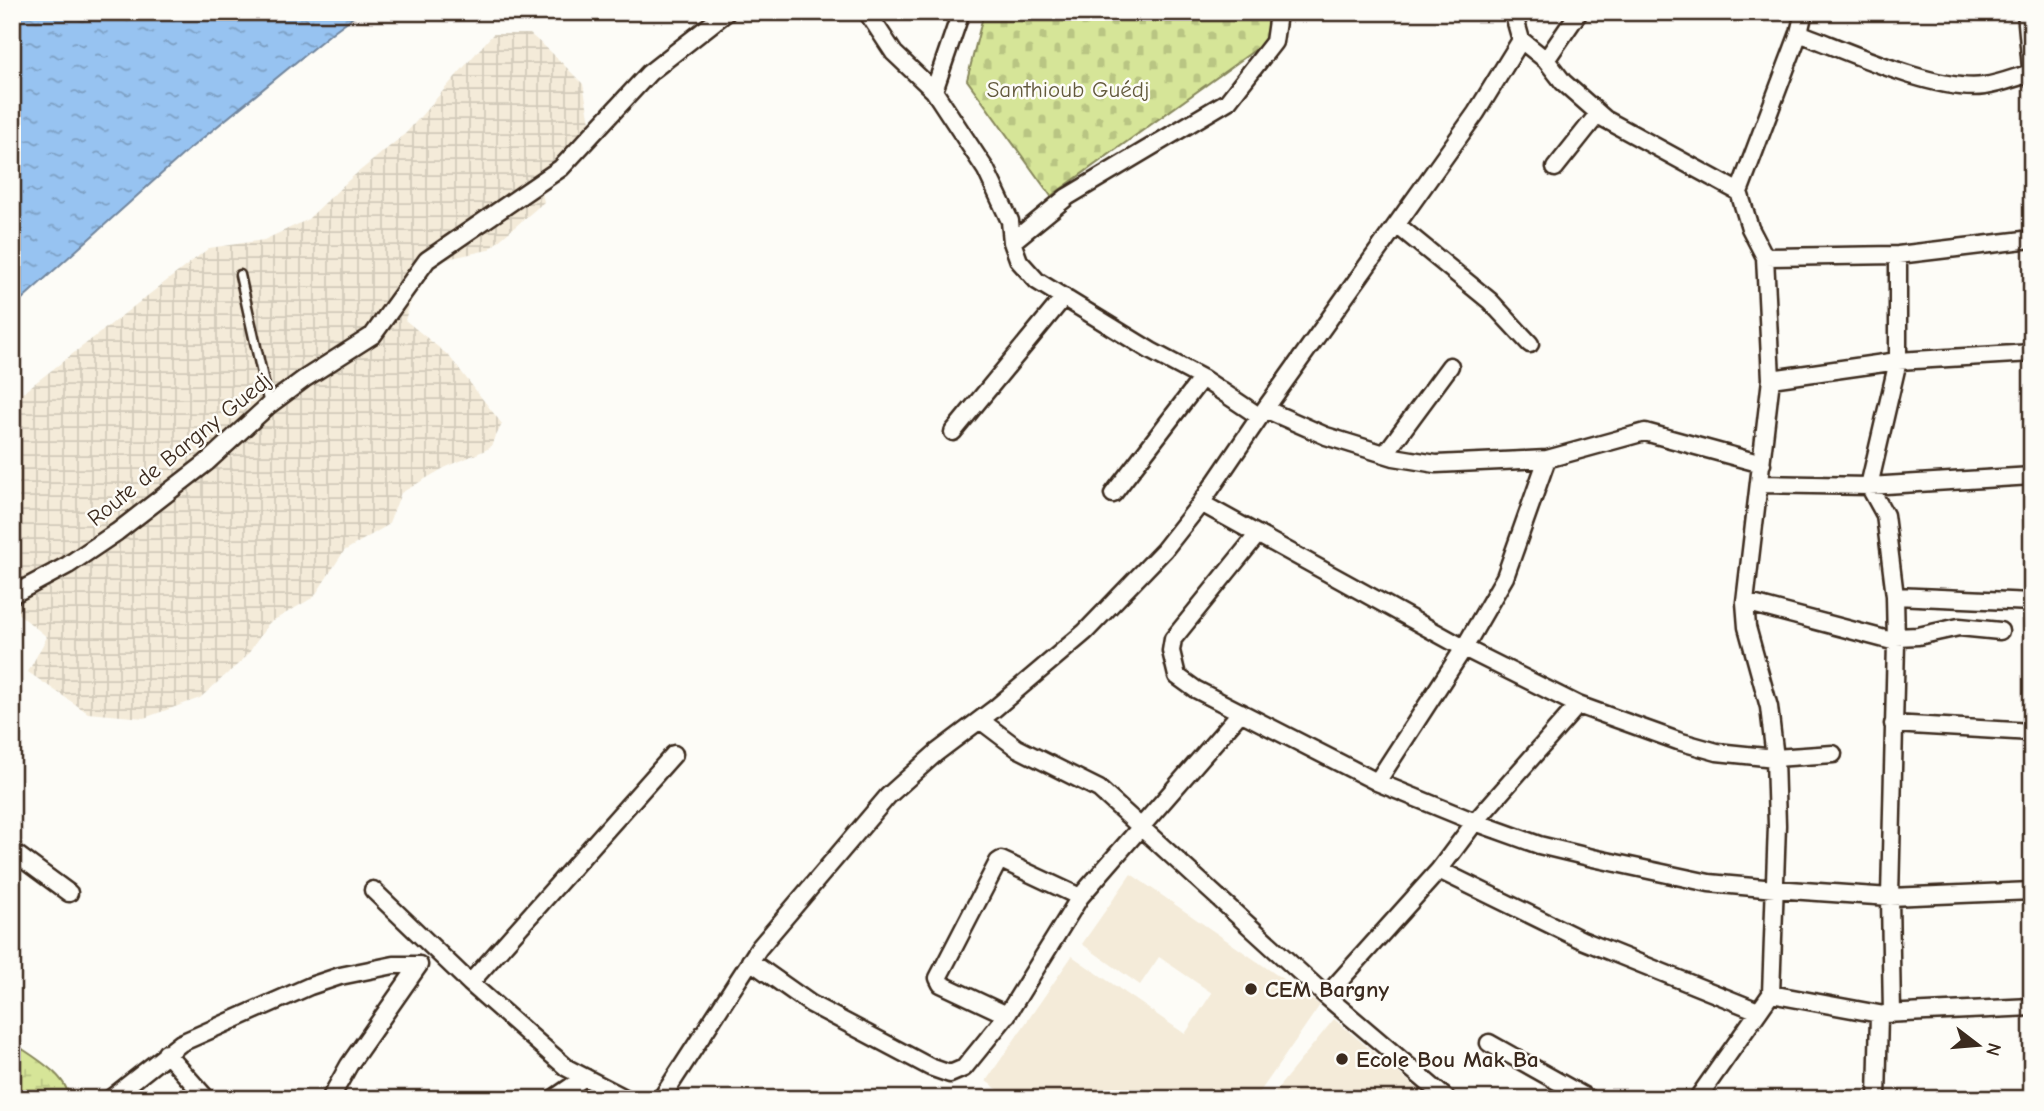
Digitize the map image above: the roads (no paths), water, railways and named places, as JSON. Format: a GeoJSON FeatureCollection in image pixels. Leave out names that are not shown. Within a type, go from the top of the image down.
{"type":"FeatureCollection","features":[{"type":"Feature","properties":{"kind":"street","name":"Route de Bargny Guedj"},"geometry":{"type":"LineString","coordinates":[[12,595],[68,565],[117,532],[206,463],[269,405],[373,335],[427,260],[561,168],[649,72],[727,12]]}},
{"type":"Feature","properties":{"kind":"street"},"geometry":{"type":"LineString","coordinates":[[867,12],[894,53],[934,91],[986,170],[1010,221],[1012,242],[1019,261],[1037,281],[1151,351],[1263,413],[1385,454],[1436,464],[1547,459],[1645,432],[1762,464]]}},
{"type":"Feature","properties":{"kind":"street"},"geometry":{"type":"LineString","coordinates":[[934,91],[961,12]]}},
{"type":"Feature","properties":{"kind":"street"},"geometry":{"type":"LineString","coordinates":[[1012,242],[1067,197],[1228,101],[1274,42],[1276,12]]}},
{"type":"Feature","properties":{"kind":"street"},"geometry":{"type":"LineString","coordinates":[[1513,12],[1521,40],[1546,60],[1563,82],[1605,120],[1740,192]]}},
{"type":"Feature","properties":{"kind":"street"},"geometry":{"type":"LineString","coordinates":[[1546,60],[1579,12]]}},
{"type":"Feature","properties":{"kind":"street"},"geometry":{"type":"LineString","coordinates":[[1697,1099],[1771,994],[1777,825],[1775,758],[1769,707],[1747,627],[1745,601],[1771,379],[1765,257],[1750,228],[1740,192],[1799,33],[1804,12]]}},
{"type":"Feature","properties":{"kind":"street"},"geometry":{"type":"LineString","coordinates":[[2026,12],[2032,79]]}},
{"type":"Feature","properties":{"kind":"street"},"geometry":{"type":"LineString","coordinates":[[1799,33],[1903,72],[1958,86],[1985,86],[2031,64]]}},
{"type":"Feature","properties":{"kind":"street"},"geometry":{"type":"LineString","coordinates":[[661,1099],[750,961],[888,796],[936,753],[980,720],[1085,632],[1164,550],[1201,503],[1476,113],[1521,40]]}},
{"type":"Feature","properties":{"kind":"street"},"geometry":{"type":"LineString","coordinates":[[1555,168],[1598,114]]}},
{"type":"Feature","properties":{"kind":"street"},"geometry":{"type":"LineString","coordinates":[[1397,225],[1489,301],[1530,344]]}},
{"type":"Feature","properties":{"kind":"street"},"geometry":{"type":"LineString","coordinates":[[1765,257],[1898,255],[2032,239]]}},
{"type":"Feature","properties":{"kind":"street"},"geometry":{"type":"LineString","coordinates":[[1877,1099],[1885,1014],[1890,897],[1896,640],[1894,575],[1885,515],[1869,486],[1898,361],[1898,255]]}},
{"type":"Feature","properties":{"kind":"street"},"geometry":{"type":"LineString","coordinates":[[953,432],[1064,297]]}},
{"type":"Feature","properties":{"kind":"street"},"geometry":{"type":"LineString","coordinates":[[1771,379],[1898,361],[2032,353]]}},
{"type":"Feature","properties":{"kind":"street"},"geometry":{"type":"LineString","coordinates":[[1385,454],[1450,366]]}},
{"type":"Feature","properties":{"kind":"street"},"geometry":{"type":"LineString","coordinates":[[1113,494],[1202,378]]}},
{"type":"Feature","properties":{"kind":"street"},"geometry":{"type":"LineString","coordinates":[[1377,782],[1464,648],[1505,577],[1547,459]]}},
{"type":"Feature","properties":{"kind":"street"},"geometry":{"type":"LineString","coordinates":[[1759,484],[1869,486],[2032,476]]}},
{"type":"Feature","properties":{"kind":"street"},"geometry":{"type":"LineString","coordinates":[[1201,503],[1464,648],[1578,705],[1717,752],[1775,758],[1833,754]]}},
{"type":"Feature","properties":{"kind":"street"},"geometry":{"type":"LineString","coordinates":[[1258,534],[1173,639],[1171,650],[1177,676],[1195,689],[1377,782],[1539,845],[1709,883],[1890,897],[2032,891]]}},
{"type":"Feature","properties":{"kind":"street"},"geometry":{"type":"LineString","coordinates":[[1895,596],[2032,602]]}},
{"type":"Feature","properties":{"kind":"street"},"geometry":{"type":"LineString","coordinates":[[1745,601],[1896,640],[1959,627],[2000,631]]}},
{"type":"Feature","properties":{"kind":"street"},"geometry":{"type":"LineString","coordinates":[[1326,996],[1439,870],[1475,822],[1578,705]]}},
{"type":"Feature","properties":{"kind":"street"},"geometry":{"type":"LineString","coordinates":[[750,961],[811,1004],[930,1067],[950,1074],[964,1068],[1007,1015],[1080,897],[1241,712]]}},
{"type":"Feature","properties":{"kind":"street"},"geometry":{"type":"LineString","coordinates":[[980,720],[1017,748],[1099,789],[1326,996],[1447,1099]]}},
{"type":"Feature","properties":{"kind":"street"},"geometry":{"type":"LineString","coordinates":[[1893,724],[2032,732]]}},
{"type":"Feature","properties":{"kind":"street"},"geometry":{"type":"LineString","coordinates":[[470,983],[674,754]]}},
{"type":"Feature","properties":{"kind":"street"},"geometry":{"type":"LineString","coordinates":[[12,851],[69,893]]}},
{"type":"Feature","properties":{"kind":"street"},"geometry":{"type":"LineString","coordinates":[[1007,1015],[939,982],[998,862],[1001,860],[1080,897]]}},
{"type":"Feature","properties":{"kind":"street"},"geometry":{"type":"LineString","coordinates":[[1439,870],[1582,940],[1758,1011]]}},
{"type":"Feature","properties":{"kind":"street"},"geometry":{"type":"LineString","coordinates":[[373,890],[470,983],[567,1068],[627,1099]]}},
{"type":"Feature","properties":{"kind":"street"},"geometry":{"type":"LineString","coordinates":[[110,1099],[181,1043],[310,986],[340,976],[394,965],[419,965],[349,1065],[330,1099]]}},
{"type":"Feature","properties":{"kind":"street"},"geometry":{"type":"LineString","coordinates":[[1771,994],[1885,1014],[2032,1007]]}},
{"type":"Feature","properties":{"kind":"street"},"geometry":{"type":"LineString","coordinates":[[1489,1043],[1589,1099]]}},
{"type":"Feature","properties":{"kind":"street"},"geometry":{"type":"LineString","coordinates":[[166,1053],[207,1099]]}},
{"type":"Feature","properties":{"kind":"street"},"geometry":{"type":"LineString","coordinates":[[553,1099],[585,1077]]}},
{"type":"Feature","properties":{"kind":"lane"},"geometry":{"type":"LineString","coordinates":[[240,275],[269,405]]}},
{"type":"Feature","properties":{"kind":"water"},"geometry":{"type":"Polygon","coordinates":[[[12,12],[360,12],[187,151],[12,308],[12,12]]]}},
{"type":"Feature","properties":{"kind":"place","name":"CEM Bargny"},"geometry":{"type":"Point","coordinates":[1251,989]}},
{"type":"Feature","properties":{"kind":"place","name":"Ecole Bou Mak Ba"},"geometry":{"type":"Point","coordinates":[1342,1059]}},
{"type":"Feature","properties":{"kind":"park label","name":"Santhioub Guédj"},"geometry":{"type":"Point","coordinates":[1068,89]}}]}
